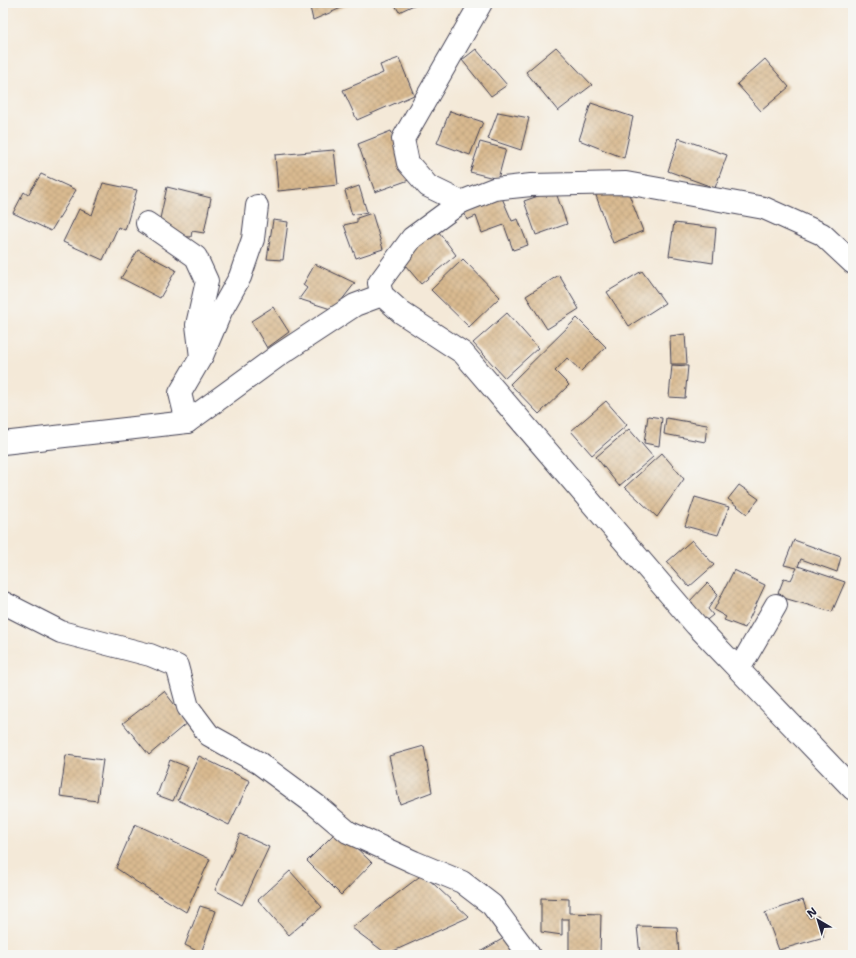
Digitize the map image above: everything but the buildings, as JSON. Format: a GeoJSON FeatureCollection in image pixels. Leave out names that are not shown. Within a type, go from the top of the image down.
{"type":"FeatureCollection","features":[{"type":"Feature","properties":{"kind":"street"},"geometry":{"type":"LineString","coordinates":[[461,202],[428,186],[408,163],[403,139],[480,3]]}},
{"type":"Feature","properties":{"kind":"street"},"geometry":{"type":"LineString","coordinates":[[853,246],[764,208],[626,183],[530,185],[494,189],[461,202],[412,238],[380,283],[382,295],[402,313],[463,353],[696,624],[853,789]]}},
{"type":"Feature","properties":{"kind":"street"},"geometry":{"type":"LineString","coordinates":[[187,422],[180,393],[201,357],[221,311],[240,277],[252,239],[258,206]]}},
{"type":"Feature","properties":{"kind":"street"},"geometry":{"type":"LineString","coordinates":[[147,222],[196,257],[207,282],[197,325],[201,357]]}},
{"type":"Feature","properties":{"kind":"street"},"geometry":{"type":"LineString","coordinates":[[822,234],[853,262]]}},
{"type":"Feature","properties":{"kind":"street"},"geometry":{"type":"LineString","coordinates":[[3,443],[187,422],[279,355],[354,305],[382,295]]}},
{"type":"Feature","properties":{"kind":"street"},"geometry":{"type":"LineString","coordinates":[[3,603],[61,632],[150,655],[177,666],[188,707],[210,735],[259,763],[316,805],[348,832],[462,882],[492,905],[530,955]]}},
{"type":"Feature","properties":{"kind":"street"},"geometry":{"type":"LineString","coordinates":[[739,669],[776,605]]}}]}
